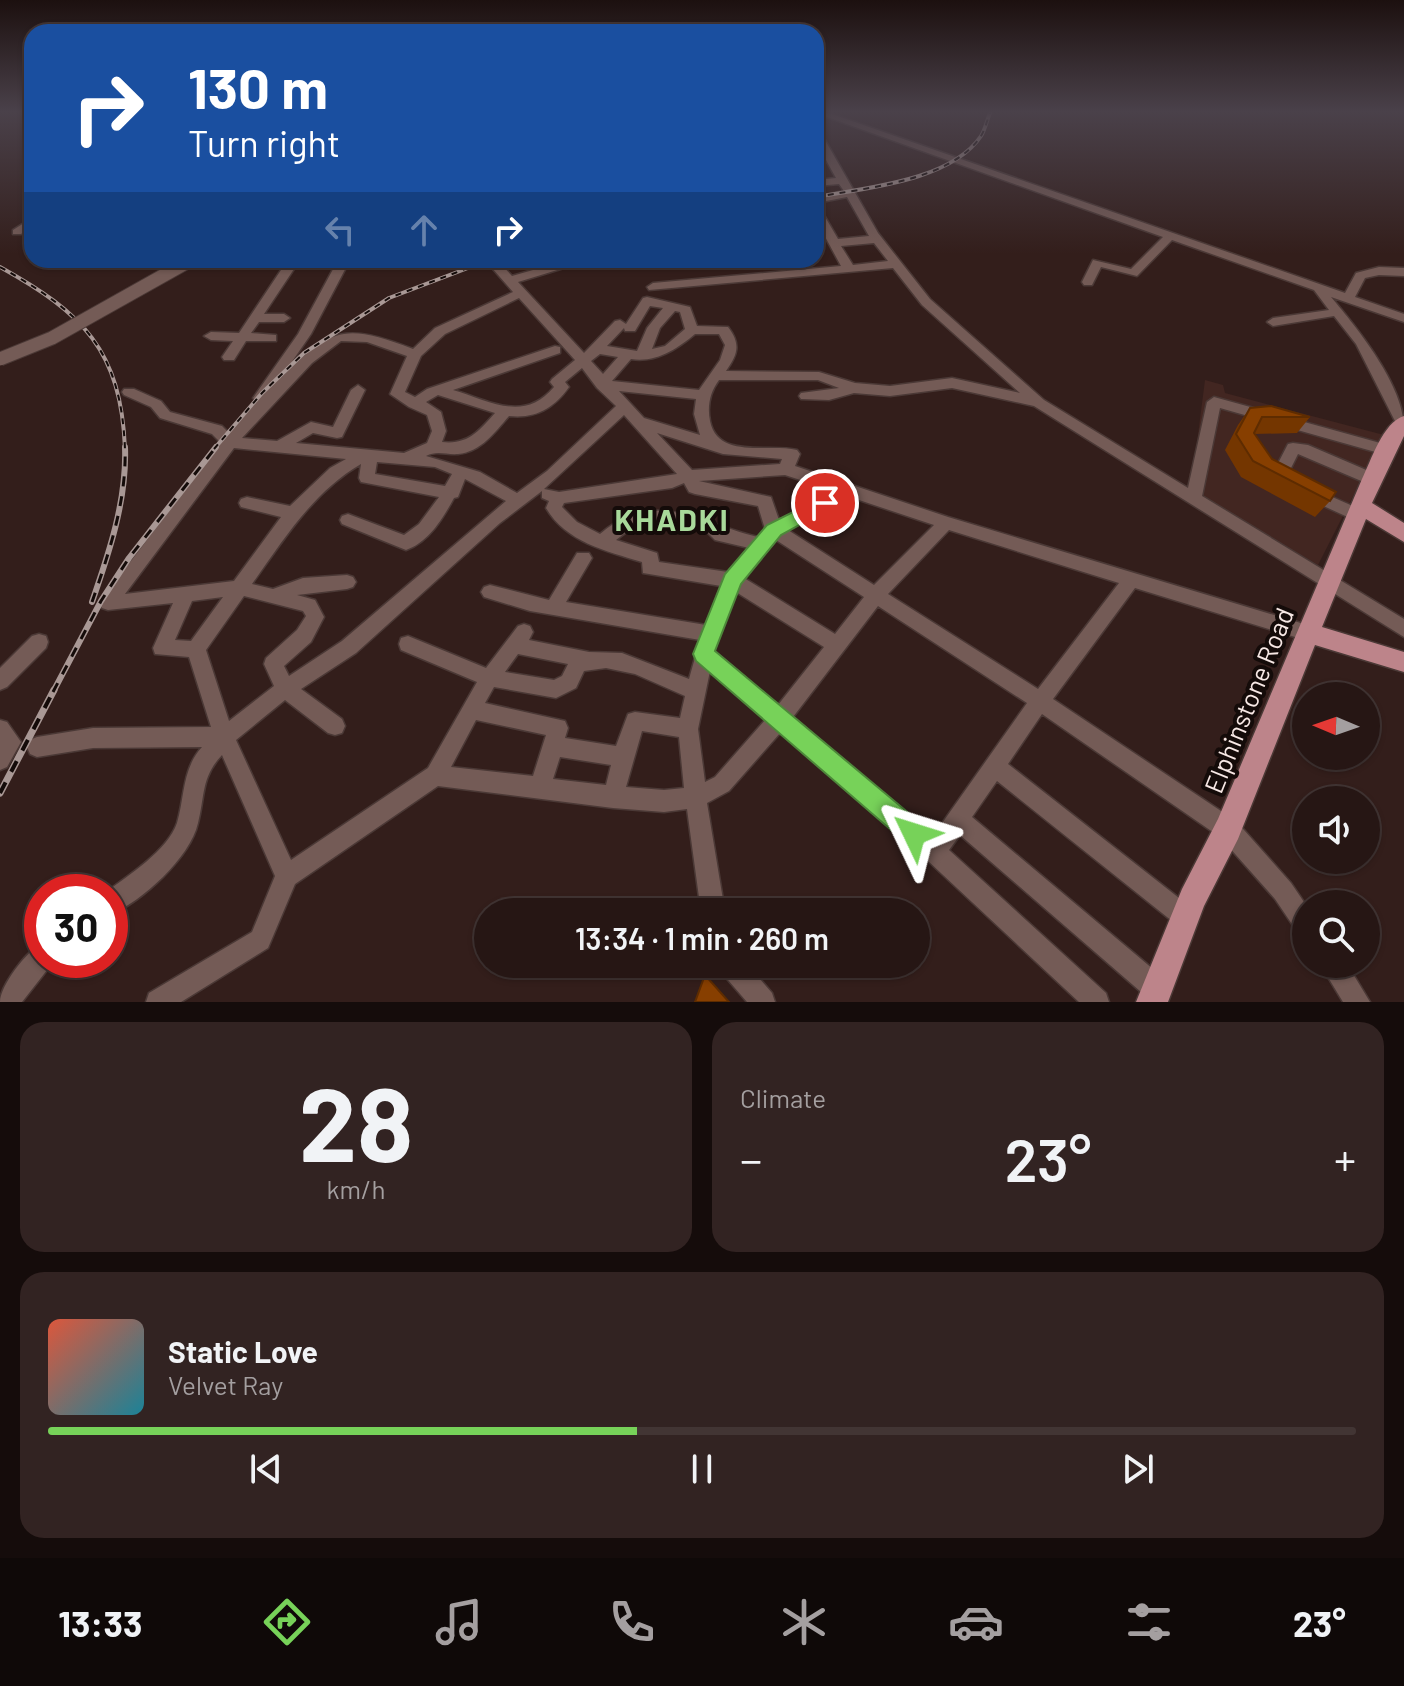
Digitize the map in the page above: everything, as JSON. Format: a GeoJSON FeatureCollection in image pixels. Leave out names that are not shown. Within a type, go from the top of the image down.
{"type":"FeatureCollection","features":[{"type":"Feature","properties":{"kind":"main road","name":"Elphinstone Road"},"geometry":{"type":"LineString","coordinates":[[1155,995],[1185,917],[1228,829],[1372,479],[1403,423]]}},
{"type":"Feature","properties":{"kind":"main road"},"geometry":{"type":"LineString","coordinates":[[1360,510],[1404,534]]}},
{"type":"Feature","properties":{"kind":"main road"},"geometry":{"type":"LineString","coordinates":[[1308,633],[1404,662]]}},
{"type":"Feature","properties":{"kind":"street"},"geometry":{"type":"LineString","coordinates":[[831,160],[877,239],[926,302],[1039,403],[1404,629]]}},
{"type":"Feature","properties":{"kind":"street"},"geometry":{"type":"LineString","coordinates":[[955,160],[1404,318]]}},
{"type":"Feature","properties":{"kind":"street"},"geometry":{"type":"LineString","coordinates":[[824,184],[846,186]]}},
{"type":"Feature","properties":{"kind":"street"},"geometry":{"type":"LineString","coordinates":[[824,196],[846,186]]}},
{"type":"Feature","properties":{"kind":"street"},"geometry":{"type":"LineString","coordinates":[[824,225],[849,269]]}},
{"type":"Feature","properties":{"kind":"street"},"geometry":{"type":"LineString","coordinates":[[1088,282],[1097,262],[1133,273],[1171,235]]}},
{"type":"Feature","properties":{"kind":"street"},"geometry":{"type":"LineString","coordinates":[[834,243],[877,239]]}},
{"type":"Feature","properties":{"kind":"street"},"geometry":{"type":"LineString","coordinates":[[824,267],[849,269],[896,264]]}},
{"type":"Feature","properties":{"kind":"street"},"geometry":{"type":"LineString","coordinates":[[0,359],[52,338],[177,268]]}},
{"type":"Feature","properties":{"kind":"street"},"geometry":{"type":"LineString","coordinates":[[229,357],[289,268]]}},
{"type":"Feature","properties":{"kind":"street"},"geometry":{"type":"LineString","coordinates":[[254,413],[262,393],[304,334],[340,268]]}},
{"type":"Feature","properties":{"kind":"street"},"geometry":{"type":"LineString","coordinates":[[498,268],[688,476],[695,488],[765,501],[768,537]]}},
{"type":"Feature","properties":{"kind":"street"},"geometry":{"type":"LineString","coordinates":[[402,459],[419,455],[433,446],[439,431],[434,412],[397,394],[415,354],[448,326],[515,287],[564,268]]}},
{"type":"Feature","properties":{"kind":"street"},"geometry":{"type":"LineString","coordinates":[[653,287],[802,268]]}},
{"type":"Feature","properties":{"kind":"street"},"geometry":{"type":"LineString","coordinates":[[1348,298],[1360,276],[1379,271],[1404,272]]}},
{"type":"Feature","properties":{"kind":"street"},"geometry":{"type":"LineString","coordinates":[[1317,286],[1362,343],[1403,423]]}},
{"type":"Feature","properties":{"kind":"street"},"geometry":{"type":"LineString","coordinates":[[438,390],[504,413],[524,412],[554,399],[562,387],[557,382],[625,326],[647,301],[686,310],[692,330]]}},
{"type":"Feature","properties":{"kind":"street"},"geometry":{"type":"LineString","coordinates":[[643,355],[654,325],[674,306]]}},
{"type":"Feature","properties":{"kind":"street"},"geometry":{"type":"LineString","coordinates":[[1273,322],[1337,312]]}},
{"type":"Feature","properties":{"kind":"street"},"geometry":{"type":"LineString","coordinates":[[256,318],[284,318]]}},
{"type":"Feature","properties":{"kind":"street"},"geometry":{"type":"LineString","coordinates":[[597,349],[626,356],[643,355],[669,349],[692,330],[718,329],[727,333],[729,356],[704,395],[706,436],[718,446]]}},
{"type":"Feature","properties":{"kind":"street"},"geometry":{"type":"LineString","coordinates":[[211,336],[271,338]]}},
{"type":"Feature","properties":{"kind":"street"},"geometry":{"type":"LineString","coordinates":[[335,726],[285,689],[273,664],[304,636],[315,617],[309,605],[241,588],[108,603],[229,442],[311,356],[338,338],[371,340],[415,354]]}},
{"type":"Feature","properties":{"kind":"street"},"geometry":{"type":"LineString","coordinates":[[414,404],[438,390],[555,350]]}},
{"type":"Feature","properties":{"kind":"street"},"geometry":{"type":"LineString","coordinates":[[602,385],[626,356]]}},
{"type":"Feature","properties":{"kind":"street"},"geometry":{"type":"LineString","coordinates":[[716,375],[819,376],[854,388],[890,391],[952,383],[1039,403]]}},
{"type":"Feature","properties":{"kind":"street"},"geometry":{"type":"LineString","coordinates":[[602,385],[704,395]]}},
{"type":"Feature","properties":{"kind":"street"},"geometry":{"type":"LineString","coordinates":[[806,396],[829,395],[854,388]]}},
{"type":"Feature","properties":{"kind":"street"},"geometry":{"type":"LineString","coordinates":[[279,447],[311,427],[337,433],[358,390]]}},
{"type":"Feature","properties":{"kind":"street"},"geometry":{"type":"LineString","coordinates":[[129,392],[156,404],[165,415],[217,430],[229,442],[436,462],[462,471],[519,501]]}},
{"type":"Feature","properties":{"kind":"street"},"geometry":{"type":"LineString","coordinates":[[1194,498],[1214,402],[1386,450]]}},
{"type":"Feature","properties":{"kind":"street"},"geometry":{"type":"LineString","coordinates":[[433,446],[457,452],[474,446],[504,413]]}},
{"type":"Feature","properties":{"kind":"street"},"geometry":{"type":"LineString","coordinates":[[629,414],[718,446],[792,454],[786,469]]}},
{"type":"Feature","properties":{"kind":"street"},"geometry":{"type":"LineString","coordinates":[[128,890],[144,879],[178,844],[187,826],[196,774],[205,758],[224,737],[285,689],[349,647],[519,501],[629,414]]}},
{"type":"Feature","properties":{"kind":"street"},"geometry":{"type":"LineString","coordinates":[[1360,510],[1291,482],[1282,471],[1284,463],[1293,448],[1303,449],[1372,479]]}},
{"type":"Feature","properties":{"kind":"street"},"geometry":{"type":"LineString","coordinates":[[367,456],[367,478],[452,493]]}},
{"type":"Feature","properties":{"kind":"street"},"geometry":{"type":"LineString","coordinates":[[287,876],[224,737],[196,649],[293,513],[326,479],[367,456]]}},
{"type":"Feature","properties":{"kind":"street"},"geometry":{"type":"LineString","coordinates":[[535,488],[558,498],[672,482],[688,476],[786,469],[946,523],[1308,633]]}},
{"type":"Feature","properties":{"kind":"street"},"geometry":{"type":"LineString","coordinates":[[348,520],[406,543],[421,534],[452,493],[462,471]]}},
{"type":"Feature","properties":{"kind":"street"},"geometry":{"type":"LineString","coordinates":[[711,898],[688,729],[707,644],[732,580],[768,537],[851,489]]}},
{"type":"Feature","properties":{"kind":"street"},"geometry":{"type":"LineString","coordinates":[[558,498],[554,508],[561,523],[601,543],[651,558],[649,568],[732,580],[837,645]]}},
{"type":"Feature","properties":{"kind":"street"},"geometry":{"type":"LineString","coordinates":[[247,503],[293,513]]}},
{"type":"Feature","properties":{"kind":"street"},"geometry":{"type":"LineString","coordinates":[[601,543],[628,523],[653,516],[692,522],[718,530],[721,535],[768,537],[875,596],[1040,701],[1228,829],[1292,904]]}},
{"type":"Feature","properties":{"kind":"street"},"geometry":{"type":"LineString","coordinates":[[435,775],[613,797],[664,801],[696,798],[722,784],[781,717],[875,596],[946,523]]}},
{"type":"Feature","properties":{"kind":"street"},"geometry":{"type":"LineString","coordinates":[[554,607],[583,558]]}},
{"type":"Feature","properties":{"kind":"street"},"geometry":{"type":"LineString","coordinates":[[935,852],[1040,701],[1132,578]]}},
{"type":"Feature","properties":{"kind":"street"},"geometry":{"type":"LineString","coordinates":[[274,596],[303,585],[347,582]]}},
{"type":"Feature","properties":{"kind":"street"},"geometry":{"type":"LineString","coordinates":[[490,592],[707,644],[781,717],[935,852],[1097,1002]]}},
{"type":"Feature","properties":{"kind":"street"},"geometry":{"type":"LineString","coordinates":[[186,594],[162,648],[196,649]]}},
{"type":"Feature","properties":{"kind":"street"},"geometry":{"type":"LineString","coordinates":[[160,1001],[260,940],[287,876],[435,775],[470,709],[518,639],[587,660],[619,661],[696,691]]}},
{"type":"Feature","properties":{"kind":"street"},"geometry":{"type":"LineString","coordinates":[[0,681],[39,642]]}},
{"type":"Feature","properties":{"kind":"street"},"geometry":{"type":"LineString","coordinates":[[408,644],[489,678],[556,689],[569,682],[577,665],[587,660]]}},
{"type":"Feature","properties":{"kind":"street"},"geometry":{"type":"LineString","coordinates":[[470,709],[558,728],[540,789]]}},
{"type":"Feature","properties":{"kind":"street"},"geometry":{"type":"LineString","coordinates":[[613,797],[635,721],[688,729]]}},
{"type":"Feature","properties":{"kind":"street"},"geometry":{"type":"LineString","coordinates":[[0,729],[11,742],[0,760]]}},
{"type":"Feature","properties":{"kind":"street"},"geometry":{"type":"LineString","coordinates":[[37,747],[93,738],[224,737]]}},
{"type":"Feature","properties":{"kind":"street"},"geometry":{"type":"LineString","coordinates":[[553,746],[623,757]]}},
{"type":"Feature","properties":{"kind":"street"},"geometry":{"type":"LineString","coordinates":[[995,766],[1185,917]]}},
{"type":"Feature","properties":{"kind":"street"},"geometry":{"type":"LineString","coordinates":[[958,819],[1155,995]]}},
{"type":"Feature","properties":{"kind":"street"},"geometry":{"type":"LineString","coordinates":[[7,1002],[25,978]]}},
{"type":"Feature","properties":{"kind":"street"},"geometry":{"type":"LineString","coordinates":[[743,978],[763,1002]]}},
{"type":"Feature","properties":{"kind":"street"},"geometry":{"type":"LineString","coordinates":[[1342,978],[1358,1002]]}},
{"type":"Feature","properties":{"kind":"shaded area"},"geometry":{"type":"Polygon","coordinates":[[[1205,380],[1223,385],[1225,393],[1384,435],[1318,565],[1194,492],[1189,475],[1195,458],[1205,380]]]}},
{"type":"Feature","properties":{"kind":"building"},"geometry":{"type":"Polygon","coordinates":[[[1271,406],[1310,417],[1262,417],[1254,433],[1272,459],[1336,492],[1330,501],[1253,461],[1236,434],[1250,408],[1271,406]]]}},
{"type":"Feature","properties":{"kind":"building"},"geometry":{"type":"Polygon","coordinates":[[[704,978],[708,978],[729,1002],[695,1002],[704,978]]]}},
{"type":"Feature","properties":{"kind":"railway"},"geometry":{"type":"LineString","coordinates":[[824,196],[906,180],[929,173],[954,160]]}},
{"type":"Feature","properties":{"kind":"railway"},"geometry":{"type":"LineString","coordinates":[[0,267],[54,301],[92,338],[106,360],[115,385],[125,449]]}},
{"type":"Feature","properties":{"kind":"railway"},"geometry":{"type":"LineString","coordinates":[[214,449],[262,393],[304,353],[389,298],[468,268]]}},
{"type":"Feature","properties":{"kind":"railway"},"geometry":{"type":"LineString","coordinates":[[53,692],[101,601],[129,558],[216,447]]}},
{"type":"Feature","properties":{"kind":"railway"},"geometry":{"type":"LineString","coordinates":[[92,602],[120,506],[125,449]]}},
{"type":"Feature","properties":{"kind":"railway"},"geometry":{"type":"LineString","coordinates":[[0,793],[54,690]]}},
{"type":"Feature","properties":{"kind":"district","name":"KHADKI"},"geometry":{"type":"Point","coordinates":[672,519]}},
{"type":"Feature","properties":{"kind":"route"},"geometry":{"type":"LineString","coordinates":[[825,503],[774,530],[732,580],[704,654],[914,834]]}}]}
